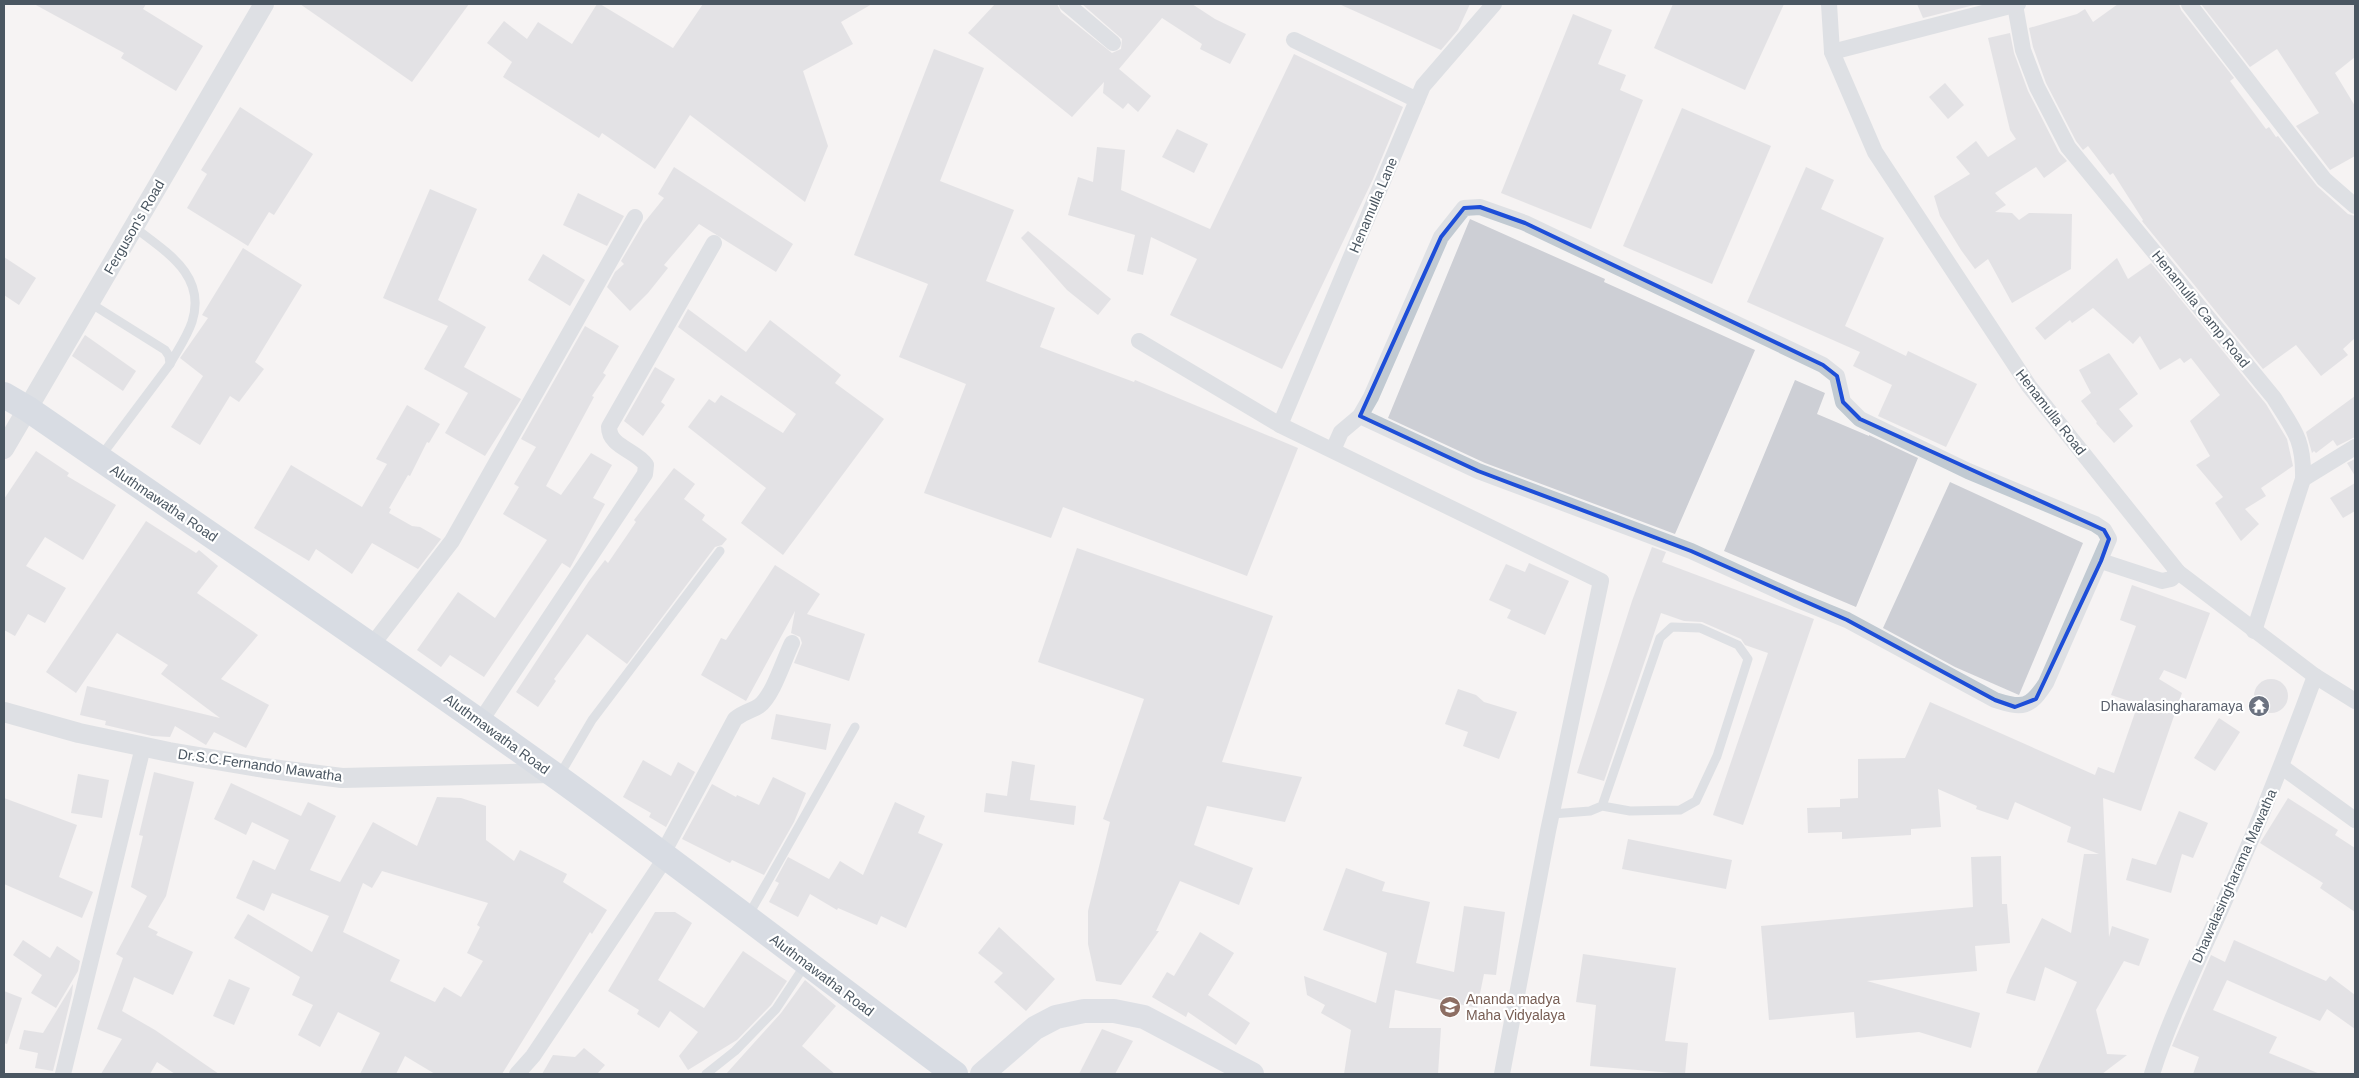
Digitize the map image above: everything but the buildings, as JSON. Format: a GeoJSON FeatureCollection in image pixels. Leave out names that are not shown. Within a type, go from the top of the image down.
{"type":"FeatureCollection","features":[{"type":"Feature","properties":{"kind":"main road","name":"Aluthmawatha Road"},"geometry":{"type":"LineString","coordinates":[[4,395],[28,409],[372,645],[480,722],[664,856],[954,1074]]}},
{"type":"Feature","properties":{"kind":"main road"},"geometry":{"type":"LineString","coordinates":[[982,1074],[1034,1028],[1056,1017],[1084,1011],[1114,1011],[1144,1017],[1226,1068],[1252,1074]]}},
{"type":"Feature","properties":{"kind":"street","name":"Ferguson's Road"},"geometry":{"type":"LineString","coordinates":[[4,450],[264,4]]}},
{"type":"Feature","properties":{"kind":"street"},"geometry":{"type":"LineString","coordinates":[[1068,4],[1112,43]]}},
{"type":"Feature","properties":{"kind":"street","name":"Henamulla Lane"},"geometry":{"type":"LineString","coordinates":[[1280,425],[1423,86],[1494,4]]}},
{"type":"Feature","properties":{"kind":"street"},"geometry":{"type":"LineString","coordinates":[[1829,4],[1832,52],[2016,4]]}},
{"type":"Feature","properties":{"kind":"street","name":"Henamulla Camp Road"},"geometry":{"type":"LineString","coordinates":[[2016,4],[2023,50],[2037,87],[2068,147],[2274,398],[2300,438],[2304,461],[2303,479],[2254,631]]}},
{"type":"Feature","properties":{"kind":"street"},"geometry":{"type":"LineString","coordinates":[[2189,4],[2324,179],[2355,206]]}},
{"type":"Feature","properties":{"kind":"street"},"geometry":{"type":"LineString","coordinates":[[1294,40],[1417,100]]}},
{"type":"Feature","properties":{"kind":"street","name":"Henamulla Road"},"geometry":{"type":"LineString","coordinates":[[1832,52],[1875,152],[2029,386],[2178,572],[2315,676],[2355,701]]}},
{"type":"Feature","properties":{"kind":"street"},"geometry":{"type":"LineString","coordinates":[[1333,450],[1341,432],[1360,416],[1371,397],[1441,237],[1464,208],[1480,207],[1525,223],[1823,365],[1837,376],[1843,402],[1860,419],[1968,471],[2104,530],[2108,539],[2101,561],[2046,683],[2036,699],[2026,705],[2015,707],[1995,700],[1847,620],[1796,599],[1691,550],[1478,471],[1360,416]]}},
{"type":"Feature","properties":{"kind":"street"},"geometry":{"type":"LineString","coordinates":[[372,645],[452,541],[635,216]]}},
{"type":"Feature","properties":{"kind":"street"},"geometry":{"type":"LineString","coordinates":[[480,722],[644,474],[646,465],[642,459],[612,440],[609,434],[609,427],[714,243]]}},
{"type":"Feature","properties":{"kind":"street"},"geometry":{"type":"LineString","coordinates":[[1139,341],[1280,425],[1601,581],[1552,814],[1502,1074]]}},
{"type":"Feature","properties":{"kind":"street"},"geometry":{"type":"LineString","coordinates":[[2303,479],[2355,447]]}},
{"type":"Feature","properties":{"kind":"street"},"geometry":{"type":"LineString","coordinates":[[2101,561],[2162,581],[2170,579],[2178,572]]}},
{"type":"Feature","properties":{"kind":"street"},"geometry":{"type":"LineString","coordinates":[[517,1074],[533,1056],[664,856],[735,719],[746,710],[758,707],[766,699],[792,643]]}},
{"type":"Feature","properties":{"kind":"street","name":"Dhawalasingharama Mawatha"},"geometry":{"type":"LineString","coordinates":[[2152,1074],[2186,984],[2221,911],[2282,767],[2315,676]]}},
{"type":"Feature","properties":{"kind":"street","name":"Dr.S.C.Fernando Mawatha"},"geometry":{"type":"LineString","coordinates":[[4,712],[79,733],[143,747],[264,768],[342,778],[555,776]]}},
{"type":"Feature","properties":{"kind":"street"},"geometry":{"type":"LineString","coordinates":[[63,1074],[143,747]]}},
{"type":"Feature","properties":{"kind":"street"},"geometry":{"type":"LineString","coordinates":[[2282,767],[2355,820]]}},
{"type":"Feature","properties":{"kind":"lane"},"geometry":{"type":"LineString","coordinates":[[99,458],[167,371],[192,322],[196,299],[191,280],[179,263],[134,227]]}},
{"type":"Feature","properties":{"kind":"lane"},"geometry":{"type":"LineString","coordinates":[[90,303],[165,350],[169,356],[170,364]]}},
{"type":"Feature","properties":{"kind":"lane"},"geometry":{"type":"LineString","coordinates":[[555,776],[592,720],[720,551]]}},
{"type":"Feature","properties":{"kind":"lane"},"geometry":{"type":"LineString","coordinates":[[1552,814],[1590,811],[1602,806],[1630,811],[1680,810],[1696,801],[1717,756],[1748,659],[1738,645],[1700,628],[1672,627],[1660,638],[1602,806]]}},
{"type":"Feature","properties":{"kind":"lane"},"geometry":{"type":"LineString","coordinates":[[747,918],[855,727]]}},
{"type":"Feature","properties":{"kind":"lane"},"geometry":{"type":"LineString","coordinates":[[706,1074],[735,1051],[776,1009],[806,963]]}},
{"type":"Feature","properties":{"kind":"highlighted area"},"geometry":{"type":"Polygon","coordinates":[[[1480,207],[1525,223],[1823,365],[1837,376],[1843,402],[1860,419],[2104,530],[2109,539],[2101,561],[2036,699],[2015,707],[1995,700],[1847,620],[1691,551],[1478,471],[1360,416],[1441,237],[1464,208],[1480,207]]]}},
{"type":"Feature","properties":{"kind":"place","name":"Dhawalasingharamaya"},"geometry":{"type":"Point","coordinates":[2259,706]}},
{"type":"Feature","properties":{"kind":"place","name":"Ananda madya Maha Vidyalaya"},"geometry":{"type":"Point","coordinates":[1450,1007]}}]}
